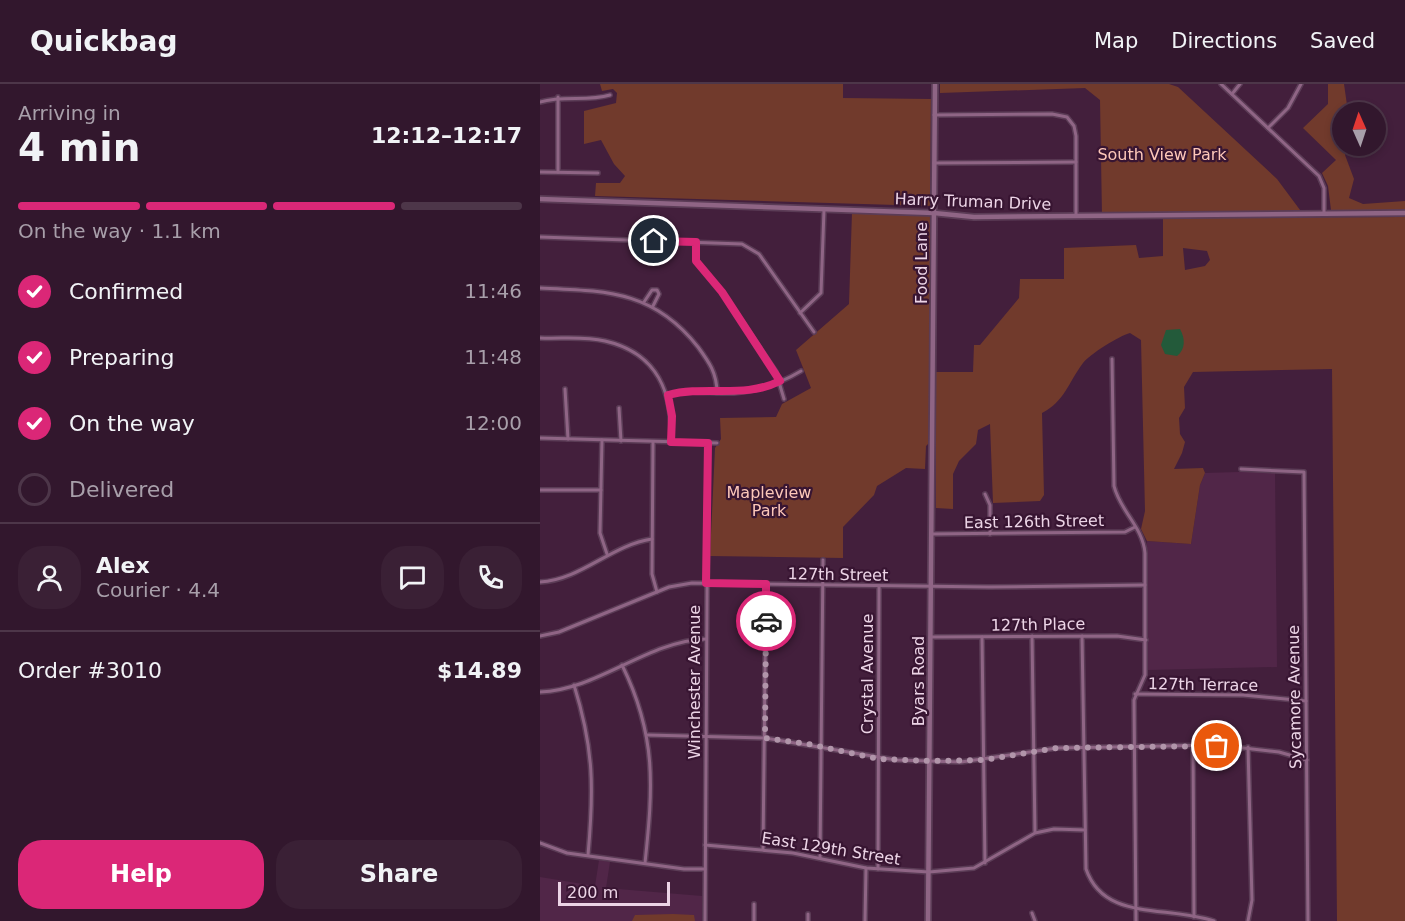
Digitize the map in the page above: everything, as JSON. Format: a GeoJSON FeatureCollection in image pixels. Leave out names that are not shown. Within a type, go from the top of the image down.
{"type":"FeatureCollection","features":[{"type":"Feature","properties":{"kind":"main road","name":"Food Lane"},"geometry":{"type":"LineString","coordinates":[[932,442],[935,84]]}},
{"type":"Feature","properties":{"kind":"main road","name":"Harry Truman Drive"},"geometry":{"type":"LineString","coordinates":[[540,199],[934,213],[974,217],[1405,213]]}},
{"type":"Feature","properties":{"kind":"main road","name":"Byars Road"},"geometry":{"type":"LineString","coordinates":[[928,921],[932,442]]}},
{"type":"Feature","properties":{"kind":"street"},"geometry":{"type":"LineString","coordinates":[[1221,84],[1319,176],[1324,188],[1324,214]]}},
{"type":"Feature","properties":{"kind":"street"},"geometry":{"type":"LineString","coordinates":[[1232,94],[1240,84]]}},
{"type":"Feature","properties":{"kind":"street"},"geometry":{"type":"LineString","coordinates":[[1268,128],[1288,108],[1301,84]]}},
{"type":"Feature","properties":{"kind":"street"},"geometry":{"type":"LineString","coordinates":[[540,102],[558,97],[592,99],[610,94]]}},
{"type":"Feature","properties":{"kind":"street"},"geometry":{"type":"LineString","coordinates":[[558,97],[558,172]]}},
{"type":"Feature","properties":{"kind":"street"},"geometry":{"type":"LineString","coordinates":[[934,115],[1052,114],[1070,120],[1076,136],[1076,216]]}},
{"type":"Feature","properties":{"kind":"street"},"geometry":{"type":"LineString","coordinates":[[934,163],[1076,162]]}},
{"type":"Feature","properties":{"kind":"street"},"geometry":{"type":"LineString","coordinates":[[540,172],[598,173]]}},
{"type":"Feature","properties":{"kind":"street"},"geometry":{"type":"LineString","coordinates":[[801,313],[821,293],[824,209]]}},
{"type":"Feature","properties":{"kind":"street"},"geometry":{"type":"LineString","coordinates":[[540,237],[742,243],[759,254],[814,332]]}},
{"type":"Feature","properties":{"kind":"street"},"geometry":{"type":"LineString","coordinates":[[696,242],[696,261],[722,292],[780,381],[784,399]]}},
{"type":"Feature","properties":{"kind":"street"},"geometry":{"type":"LineString","coordinates":[[540,288],[603,291],[652,306],[680,327],[710,362],[716,377],[717,393]]}},
{"type":"Feature","properties":{"kind":"street"},"geometry":{"type":"LineString","coordinates":[[645,302],[651,290],[657,290],[658,294],[652,306]]}},
{"type":"Feature","properties":{"kind":"street"},"geometry":{"type":"LineString","coordinates":[[540,338],[594,339],[615,344],[647,363],[668,395],[672,416],[671,442]]}},
{"type":"Feature","properties":{"kind":"street"},"geometry":{"type":"LineString","coordinates":[[1112,360],[1114,486],[1119,501],[1145,545],[1145,675],[1135,694],[1136,921]]}},
{"type":"Feature","properties":{"kind":"street"},"geometry":{"type":"LineString","coordinates":[[668,395],[687,392],[747,391],[780,381],[801,371]]}},
{"type":"Feature","properties":{"kind":"street"},"geometry":{"type":"LineString","coordinates":[[565,389],[568,439]]}},
{"type":"Feature","properties":{"kind":"street"},"geometry":{"type":"LineString","coordinates":[[619,408],[621,441]]}},
{"type":"Feature","properties":{"kind":"street"},"geometry":{"type":"LineString","coordinates":[[540,438],[717,443]]}},
{"type":"Feature","properties":{"kind":"street"},"geometry":{"type":"LineString","coordinates":[[602,440],[600,533],[607,554]]}},
{"type":"Feature","properties":{"kind":"street"},"geometry":{"type":"LineString","coordinates":[[653,442],[652,574],[657,592]]}},
{"type":"Feature","properties":{"kind":"street","name":"Winchester Avenue"},"geometry":{"type":"LineString","coordinates":[[705,921],[708,443]]}},
{"type":"Feature","properties":{"kind":"street","name":"Sycamore Avenue"},"geometry":{"type":"LineString","coordinates":[[1240,470],[1304,472],[1308,921]]}},
{"type":"Feature","properties":{"kind":"street"},"geometry":{"type":"LineString","coordinates":[[540,490],[601,490]]}},
{"type":"Feature","properties":{"kind":"street"},"geometry":{"type":"LineString","coordinates":[[985,494],[990,505],[990,534]]}},
{"type":"Feature","properties":{"kind":"street","name":"East 126th Street"},"geometry":{"type":"LineString","coordinates":[[931,534],[1125,532],[1136,527]]}},
{"type":"Feature","properties":{"kind":"street"},"geometry":{"type":"LineString","coordinates":[[540,582],[563,578],[628,544],[652,539]]}},
{"type":"Feature","properties":{"kind":"street"},"geometry":{"type":"LineString","coordinates":[[820,858],[823,560]]}},
{"type":"Feature","properties":{"kind":"street","name":"127th Street"},"geometry":{"type":"LineString","coordinates":[[540,636],[559,632],[678,585],[706,583],[931,587],[1145,585]]}},
{"type":"Feature","properties":{"kind":"street"},"geometry":{"type":"LineString","coordinates":[[764,849],[766,584]]}},
{"type":"Feature","properties":{"kind":"street","name":"Crystal Avenue"},"geometry":{"type":"LineString","coordinates":[[878,869],[879,587]]}},
{"type":"Feature","properties":{"kind":"street"},"geometry":{"type":"LineString","coordinates":[[1032,636],[1035,832]]}},
{"type":"Feature","properties":{"kind":"street"},"geometry":{"type":"LineString","coordinates":[[1082,636],[1086,869],[1100,899]]}},
{"type":"Feature","properties":{"kind":"street","name":"127th Place"},"geometry":{"type":"LineString","coordinates":[[930,637],[1117,636],[1146,640]]}},
{"type":"Feature","properties":{"kind":"street"},"geometry":{"type":"LineString","coordinates":[[982,637],[985,863]]}},
{"type":"Feature","properties":{"kind":"street"},"geometry":{"type":"LineString","coordinates":[[540,692],[553,692],[574,685],[676,643],[706,639]]}},
{"type":"Feature","properties":{"kind":"street"},"geometry":{"type":"LineString","coordinates":[[622,665],[637,697],[648,735],[652,801],[645,863]]}},
{"type":"Feature","properties":{"kind":"street"},"geometry":{"type":"LineString","coordinates":[[574,685],[586,725],[592,765],[593,799],[588,855]]}},
{"type":"Feature","properties":{"kind":"street","name":"127th Terrace"},"geometry":{"type":"LineString","coordinates":[[1135,694],[1244,694],[1306,700]]}},
{"type":"Feature","properties":{"kind":"street"},"geometry":{"type":"LineString","coordinates":[[648,735],[765,738],[822,746],[879,759],[930,761],[984,760],[1034,751],[1084,747],[1193,746],[1248,747],[1307,760]]}},
{"type":"Feature","properties":{"kind":"street"},"geometry":{"type":"LineString","coordinates":[[1193,746],[1194,917]]}},
{"type":"Feature","properties":{"kind":"street"},"geometry":{"type":"LineString","coordinates":[[1248,747],[1252,900],[1248,921]]}},
{"type":"Feature","properties":{"kind":"street","name":"East 129th Street"},"geometry":{"type":"LineString","coordinates":[[706,845],[764,849],[866,868],[929,872],[964,870],[985,863],[1014,842],[1035,832],[1054,829],[1085,830]]}},
{"type":"Feature","properties":{"kind":"street"},"geometry":{"type":"LineString","coordinates":[[540,843],[561,851],[705,869]]}},
{"type":"Feature","properties":{"kind":"street"},"geometry":{"type":"LineString","coordinates":[[865,921],[866,868]]}},
{"type":"Feature","properties":{"kind":"street"},"geometry":{"type":"LineString","coordinates":[[754,904],[754,921]]}},
{"type":"Feature","properties":{"kind":"street"},"geometry":{"type":"LineString","coordinates":[[1032,913],[1035,921]]}},
{"type":"Feature","properties":{"kind":"street"},"geometry":{"type":"LineString","coordinates":[[808,914],[808,921]]}},
{"type":"Feature","properties":{"kind":"street"},"geometry":{"type":"LineString","coordinates":[[1130,916],[1136,916]]}},
{"type":"Feature","properties":{"kind":"street"},"geometry":{"type":"LineString","coordinates":[[1148,916],[1194,917],[1214,921]]}},
{"type":"Feature","properties":{"kind":"shaded area"},"geometry":{"type":"Polygon","coordinates":[[[1180,329],[1184,340],[1182,350],[1177,356],[1165,354],[1161,345],[1166,330],[1180,329]]]}},
{"type":"Feature","properties":{"kind":"shaded area"},"geometry":{"type":"Polygon","coordinates":[[[1275,471],[1277,667],[1148,670],[1147,541],[1191,544],[1200,485],[1205,473],[1275,471]]]}},
{"type":"Feature","properties":{"kind":"shaded area"},"geometry":{"type":"Polygon","coordinates":[[[599,860],[610,862],[606,888],[702,896],[702,921],[540,921],[540,877],[595,886],[599,860]]]}},
{"type":"Feature","properties":{"kind":"green space"},"geometry":{"type":"Polygon","coordinates":[[[600,84],[843,84],[843,98],[931,99],[930,206],[595,196],[596,183],[620,183],[625,176],[614,164],[601,140],[584,144],[584,111],[616,103],[617,93],[613,89],[602,91],[600,84]]]}},
{"type":"Feature","properties":{"kind":"green space","name":"South View Park"},"geometry":{"type":"Polygon","coordinates":[[[940,84],[1169,84],[1178,87],[1277,179],[1303,214],[1102,216],[1100,100],[1085,88],[940,93],[940,84]]]}},
{"type":"Feature","properties":{"kind":"green space"},"geometry":{"type":"Polygon","coordinates":[[[1328,84],[1344,84],[1347,102],[1332,102],[1332,156],[1345,156],[1354,179],[1349,198],[1363,204],[1405,201],[1405,210],[1331,210],[1328,186],[1322,173],[1336,160],[1303,128],[1328,104],[1328,84]]]}},
{"type":"Feature","properties":{"kind":"green space","name":"Mapleview Park"},"geometry":{"type":"Polygon","coordinates":[[[852,212],[929,215],[931,219],[929,443],[926,446],[925,469],[906,468],[877,486],[874,495],[843,527],[843,558],[710,556],[715,448],[721,439],[720,418],[776,417],[782,404],[811,388],[796,350],[849,304],[852,212]]]}},
{"type":"Feature","properties":{"kind":"green space"},"geometry":{"type":"Polygon","coordinates":[[[1405,217],[1405,921],[1337,921],[1332,369],[1193,372],[1184,387],[1185,408],[1179,418],[1180,434],[1185,442],[1174,469],[1203,468],[1205,473],[1200,485],[1191,544],[1147,541],[1141,529],[1145,511],[1141,340],[1130,333],[1105,346],[1087,359],[1056,403],[1042,413],[1044,495],[1040,501],[993,503],[990,424],[978,430],[976,444],[959,461],[953,474],[953,509],[936,508],[936,372],[973,372],[974,345],[980,345],[1019,298],[1020,279],[1064,279],[1064,248],[1136,245],[1139,258],[1163,256],[1163,218],[1405,217]],[[1183,248],[1185,270],[1205,266],[1210,260],[1207,251],[1183,248]]]}},
{"type":"Feature","properties":{"kind":"green space"},"geometry":{"type":"Polygon","coordinates":[[[635,915],[694,915],[695,921],[632,921],[635,915]]]}},
{"type":"Feature","properties":{"kind":"way so far"},"geometry":{"type":"LineString","coordinates":[[766,621],[765,738],[822,746],[879,759],[961,762],[1057,748],[1217,746]]}},
{"type":"Feature","properties":{"kind":"route"},"geometry":{"type":"LineString","coordinates":[[654,241],[696,242],[696,261],[722,292],[780,381],[770,386],[733,393],[687,392],[668,395],[672,416],[671,442],[708,443],[706,583],[766,584],[766,621]]}}]}
